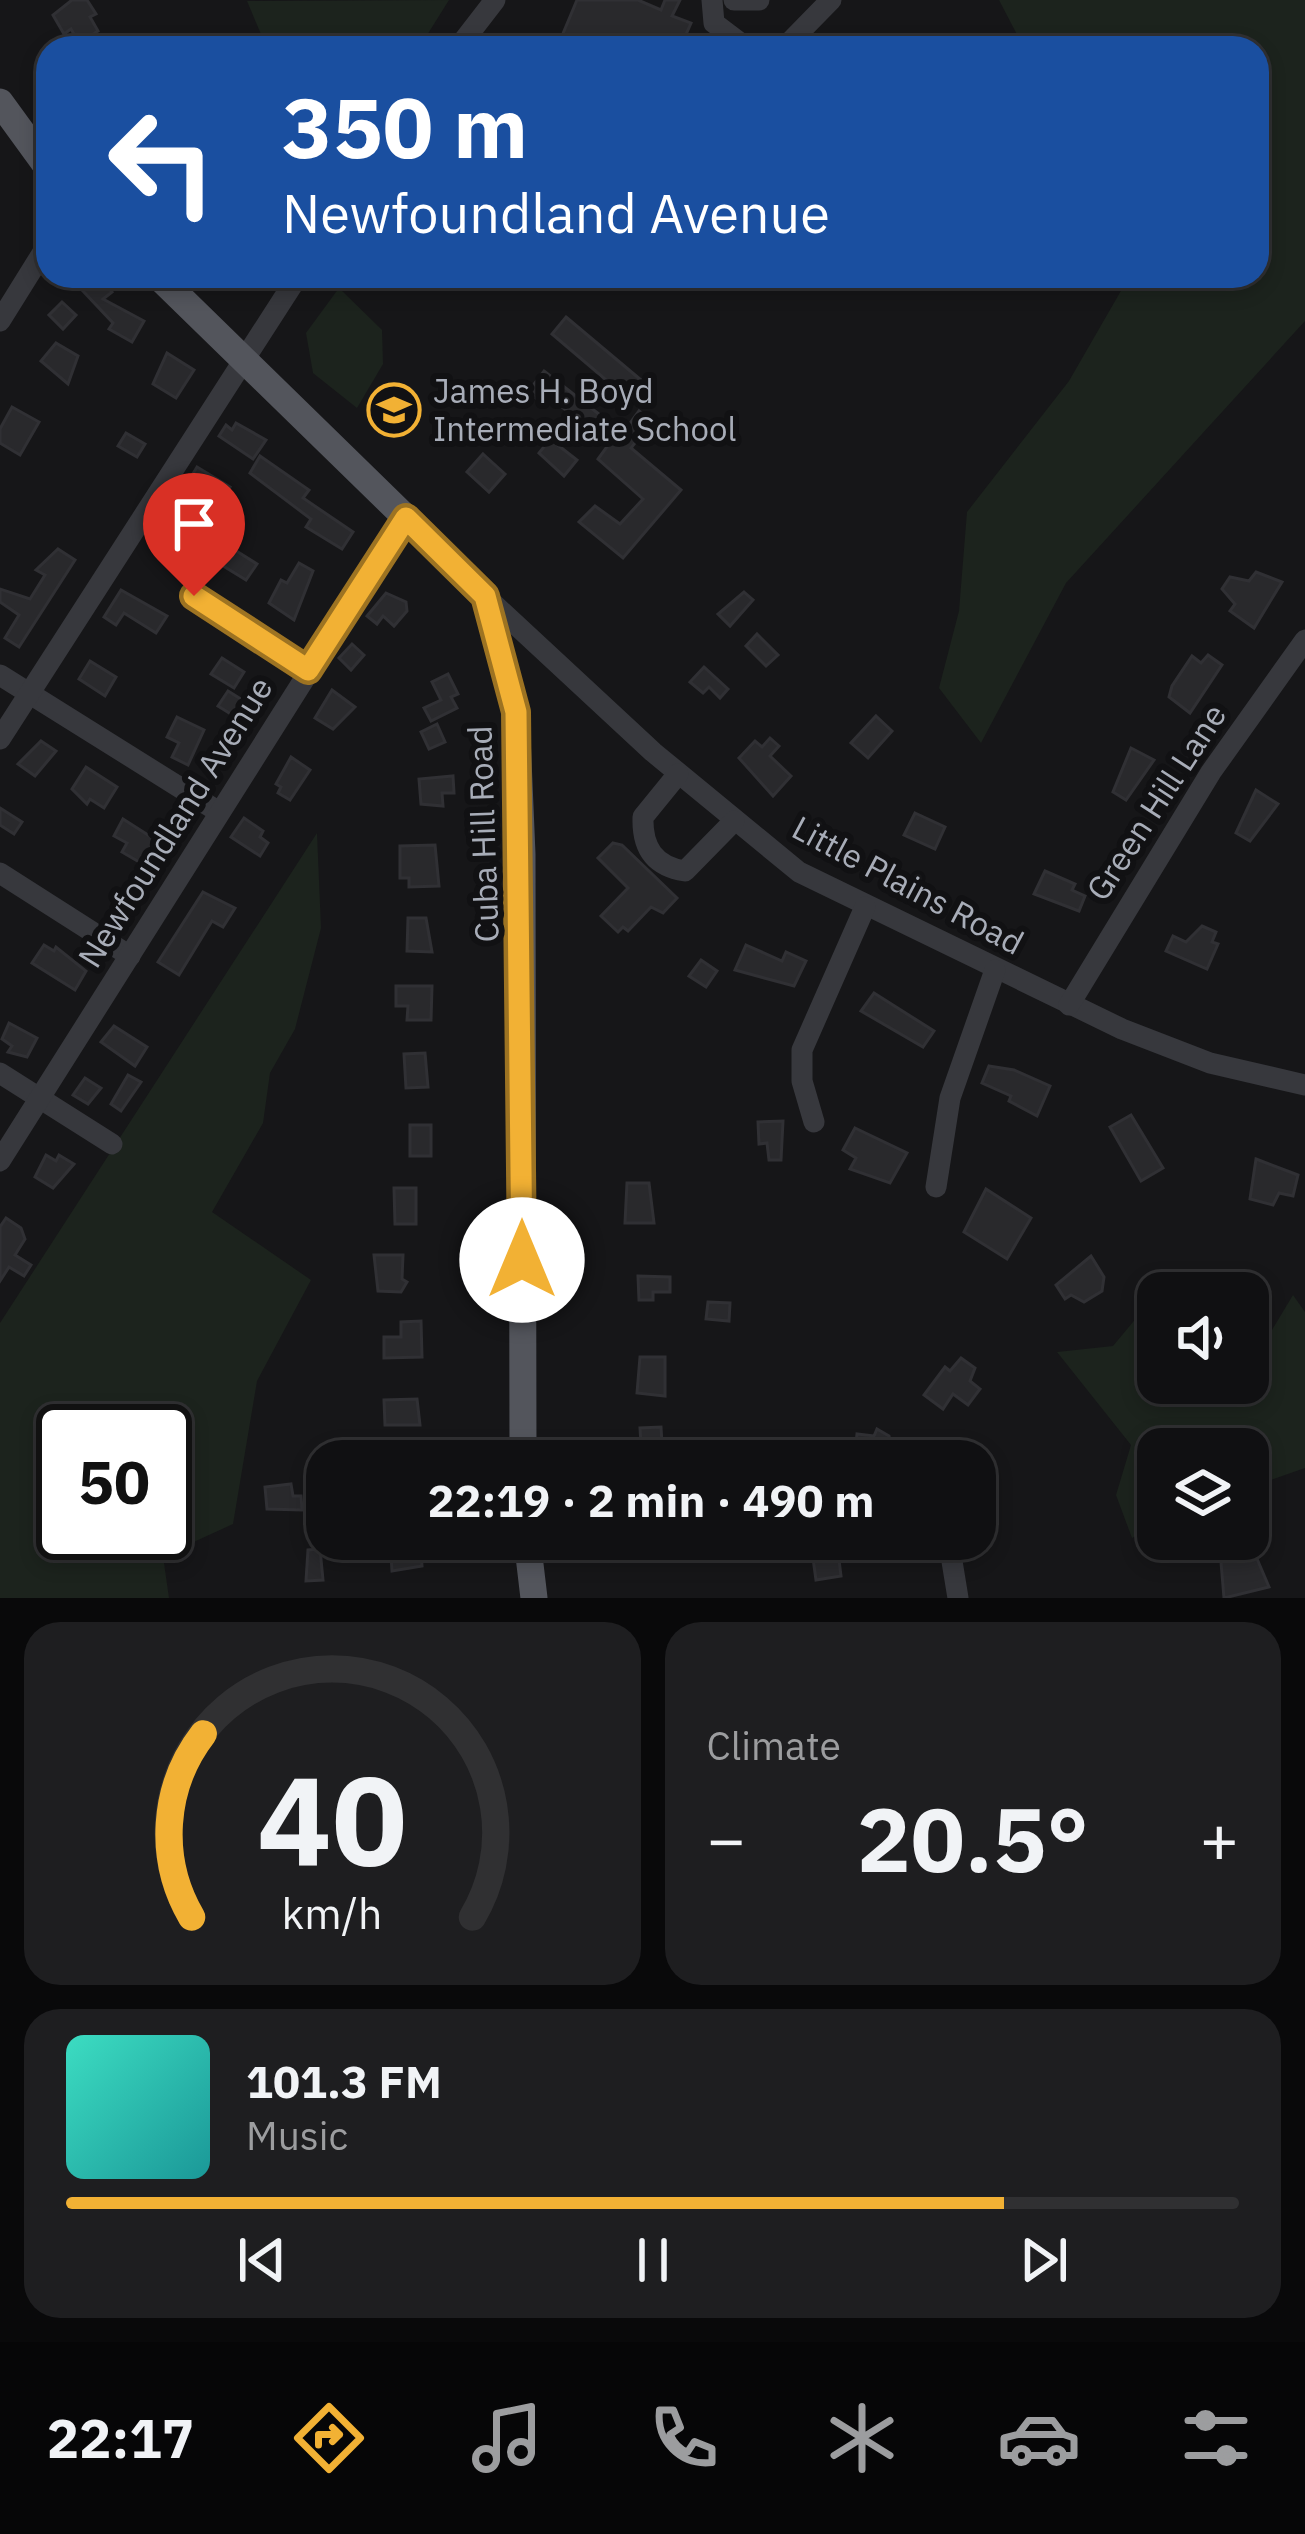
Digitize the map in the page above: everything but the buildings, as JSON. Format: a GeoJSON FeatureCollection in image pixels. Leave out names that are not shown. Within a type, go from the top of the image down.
{"type":"FeatureCollection","features":[{"type":"Feature","properties":{"kind":"main road"},"geometry":{"type":"LineString","coordinates":[[0,102],[36,152]]}},
{"type":"Feature","properties":{"kind":"main road"},"geometry":{"type":"LineString","coordinates":[[171,288],[485,596]]}},
{"type":"Feature","properties":{"kind":"main road","name":"Cuba Hill Road"},"geometry":{"type":"LineString","coordinates":[[485,596],[516,712],[522,854],[524,1440]]}},
{"type":"Feature","properties":{"kind":"main road"},"geometry":{"type":"LineString","coordinates":[[529,1560],[534,1598]]}},
{"type":"Feature","properties":{"kind":"street"},"geometry":{"type":"LineString","coordinates":[[467,36],[495,0]]}},
{"type":"Feature","properties":{"kind":"street"},"geometry":{"type":"LineString","coordinates":[[731,36],[714,23],[720,1],[758,0]]}},
{"type":"Feature","properties":{"kind":"street"},"geometry":{"type":"LineString","coordinates":[[796,36],[831,0]]}},
{"type":"Feature","properties":{"kind":"street"},"geometry":{"type":"LineString","coordinates":[[0,321],[36,263]]}},
{"type":"Feature","properties":{"kind":"street"},"geometry":{"type":"LineString","coordinates":[[0,739],[290,288]]}},
{"type":"Feature","properties":{"kind":"street","name":"Newfoundland Avenue"},"geometry":{"type":"LineString","coordinates":[[0,1161],[406,518]]}},
{"type":"Feature","properties":{"kind":"street"},"geometry":{"type":"LineString","coordinates":[[194,596],[308,670]]}},
{"type":"Feature","properties":{"kind":"street","name":"Little Plains Road"},"geometry":{"type":"LineString","coordinates":[[485,596],[678,773],[799,872],[1069,1005],[1190,1056],[1305,1085]]}},
{"type":"Feature","properties":{"kind":"street","name":"Green Hill Lane"},"geometry":{"type":"LineString","coordinates":[[1069,1005],[1210,772],[1305,640]]}},
{"type":"Feature","properties":{"kind":"street"},"geometry":{"type":"LineString","coordinates":[[0,676],[218,812]]}},
{"type":"Feature","properties":{"kind":"street"},"geometry":{"type":"LineString","coordinates":[[678,773],[643,817],[642,836],[658,861],[685,871],[734,821]]}},
{"type":"Feature","properties":{"kind":"street"},"geometry":{"type":"LineString","coordinates":[[0,873],[130,956]]}},
{"type":"Feature","properties":{"kind":"street"},"geometry":{"type":"LineString","coordinates":[[814,1122],[802,1081],[802,1050],[866,907]]}},
{"type":"Feature","properties":{"kind":"street"},"geometry":{"type":"LineString","coordinates":[[936,1187],[950,1098],[995,970]]}},
{"type":"Feature","properties":{"kind":"street"},"geometry":{"type":"LineString","coordinates":[[0,1072],[112,1144]]}},
{"type":"Feature","properties":{"kind":"street"},"geometry":{"type":"LineString","coordinates":[[952,1560],[958,1598]]}},
{"type":"Feature","properties":{"kind":"shaded area"},"geometry":{"type":"Polygon","coordinates":[[[449,0],[426,36],[262,36],[247,1],[449,0]]]}},
{"type":"Feature","properties":{"kind":"shaded area"},"geometry":{"type":"Polygon","coordinates":[[[999,0],[1305,0],[1305,321],[1066,583],[981,743],[939,688],[959,611],[967,512],[1069,381],[1121,288],[1269,288],[1269,36],[1018,36],[999,0]]]}},
{"type":"Feature","properties":{"kind":"shaded area"},"geometry":{"type":"Polygon","coordinates":[[[339,288],[382,330],[383,364],[357,408],[313,373],[306,333],[339,288]]]}},
{"type":"Feature","properties":{"kind":"shaded area"},"geometry":{"type":"Polygon","coordinates":[[[317,833],[321,928],[295,1029],[270,1073],[263,1123],[212,1212],[311,1280],[257,1381],[233,1524],[192,1543],[192,1404],[36,1404],[36,1560],[164,1560],[169,1598],[0,1598],[0,1323],[317,833]]]}},
{"type":"Feature","properties":{"kind":"shaded area"},"geometry":{"type":"Polygon","coordinates":[[[1293,1295],[1305,1312],[1305,1468],[1269,1481],[1269,1428],[1137,1428],[1137,1535],[1132,1538],[1116,1495],[1131,1445],[1057,1352],[1113,1346],[1137,1317],[1137,1404],[1269,1404],[1269,1335],[1293,1295]]]}},
{"type":"Feature","properties":{"kind":"place","name":"James H. Boyd Intermediate School"},"geometry":{"type":"Point","coordinates":[394,410]}},
{"type":"Feature","properties":{"kind":"route"},"geometry":{"type":"LineString","coordinates":[[194,596],[308,670],[406,518],[485,596],[516,712],[522,854],[522,1260]]}}]}
